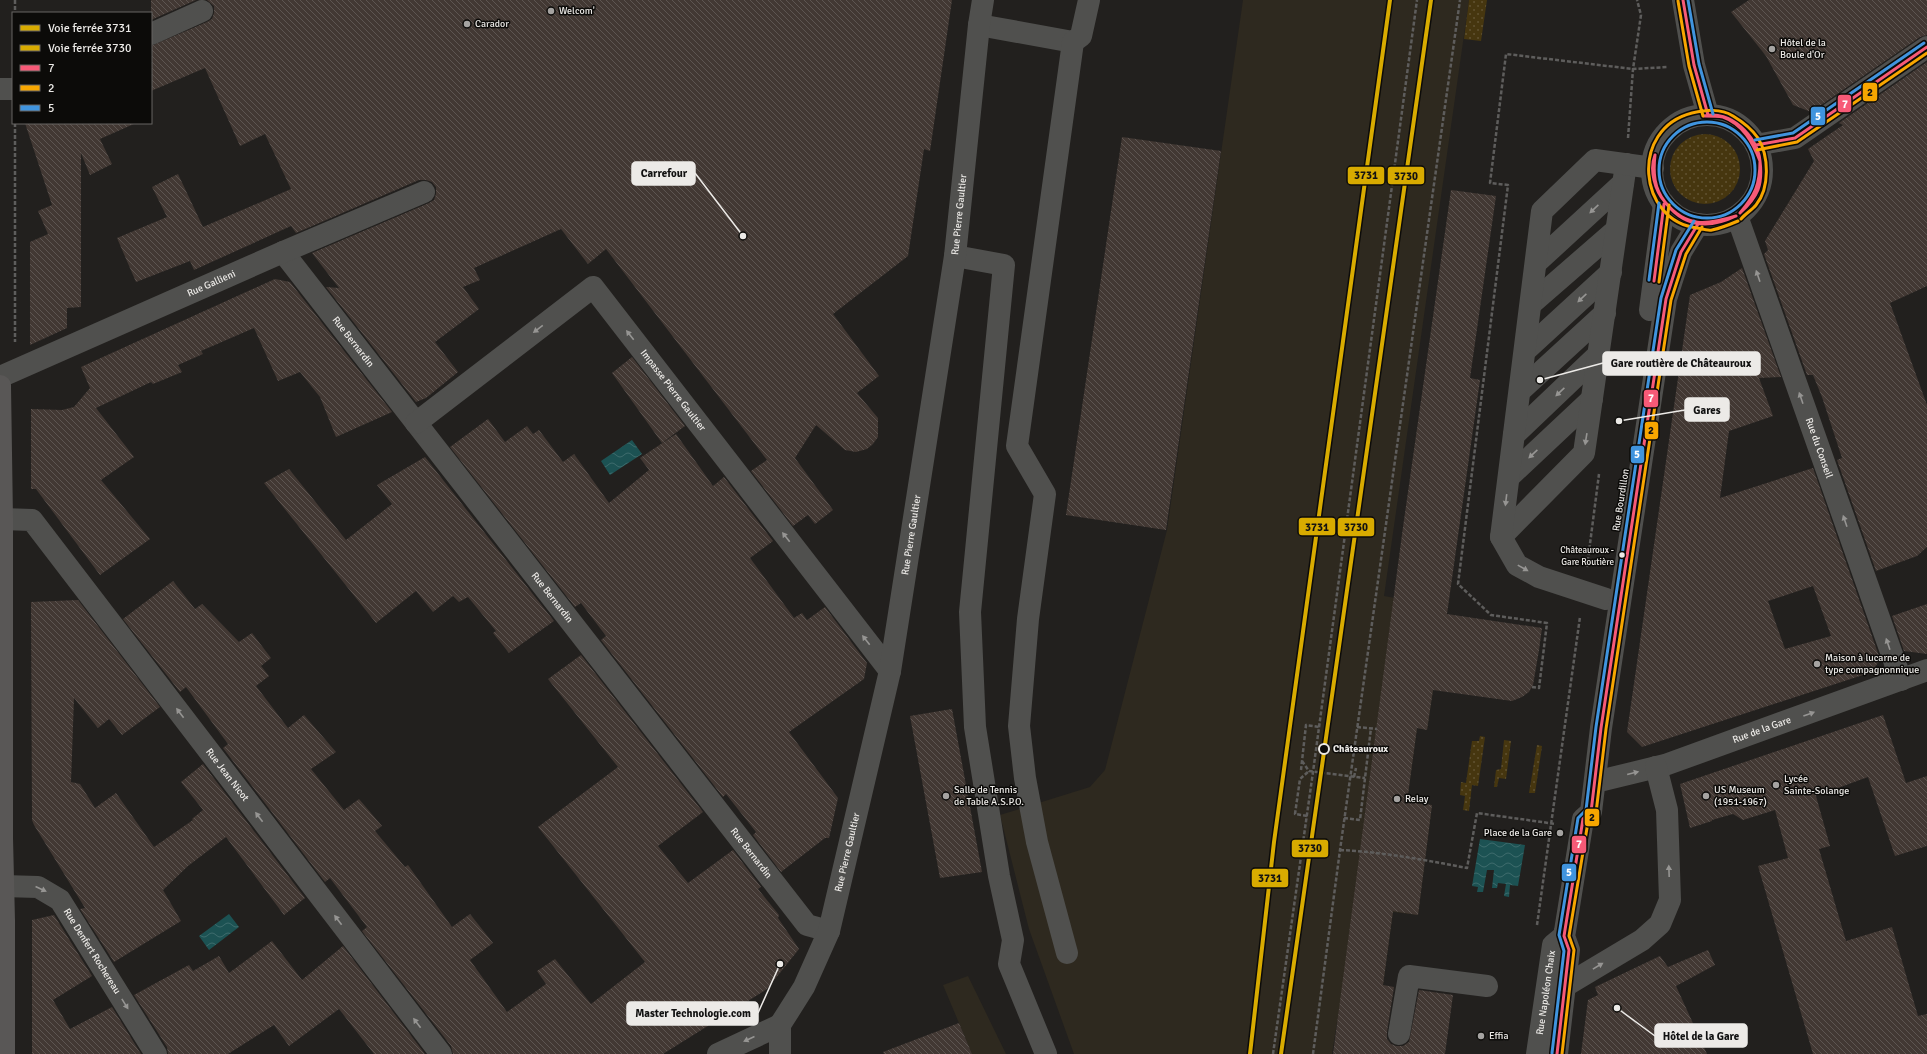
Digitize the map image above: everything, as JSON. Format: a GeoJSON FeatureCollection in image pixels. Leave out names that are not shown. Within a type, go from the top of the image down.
{"type":"FeatureCollection","features":[{"type":"Feature","properties":{"kind":"main road"},"geometry":{"type":"LineString","coordinates":[[0,386],[2,519],[4,1054]]}},
{"type":"Feature","properties":{"kind":"street","name":"Rue Pierre Gaultier"},"geometry":{"type":"LineString","coordinates":[[780,1025],[804,987],[829,931],[890,671],[955,256],[979,25],[983,0]]}},
{"type":"Feature","properties":{"kind":"street"},"geometry":{"type":"LineString","coordinates":[[979,25],[1073,42],[1082,36],[1089,0]]}},
{"type":"Feature","properties":{"kind":"street"},"geometry":{"type":"LineString","coordinates":[[1683,0],[1694,65],[1708,115]]}},
{"type":"Feature","properties":{"kind":"street"},"geometry":{"type":"LineString","coordinates":[[152,34],[202,11]]}},
{"type":"Feature","properties":{"kind":"street"},"geometry":{"type":"LineString","coordinates":[[1066,953],[1036,842],[1019,726],[1028,619],[1045,494],[1017,446],[1073,42]]}},
{"type":"Feature","properties":{"kind":"street"},"geometry":{"type":"LineString","coordinates":[[1756,145],[1795,138],[1927,47]]}},
{"type":"Feature","properties":{"kind":"street"},"geometry":{"type":"LineString","coordinates":[[0,89],[12,89]]}},
{"type":"Feature","properties":{"kind":"street"},"geometry":{"type":"LineString","coordinates":[[1708,115],[1719,117],[1736,124],[1751,137],[1756,145],[1761,158],[1762,171],[1760,185],[1755,197],[1746,209],[1737,216],[1718,224],[1698,224],[1685,220],[1664,204],[1655,188],[1653,168],[1657,148],[1669,131],[1687,119],[1708,115]]}},
{"type":"Feature","properties":{"kind":"street"},"geometry":{"type":"LineString","coordinates":[[1606,599],[1539,577],[1517,565],[1501,537],[1542,211],[1595,160],[1624,174]]}},
{"type":"Feature","properties":{"kind":"street"},"geometry":{"type":"LineString","coordinates":[[1536,263],[1624,174],[1653,168]]}},
{"type":"Feature","properties":{"kind":"street"},"geometry":{"type":"LineString","coordinates":[[1501,537],[1584,453],[1624,174]]}},
{"type":"Feature","properties":{"kind":"street","name":"Rue Gallieni"},"geometry":{"type":"LineString","coordinates":[[0,377],[283,252],[424,192]]}},
{"type":"Feature","properties":{"kind":"street","name":"Rue Bourdillon"},"geometry":{"type":"LineString","coordinates":[[1583,819],[1577,810],[1606,599],[1652,298],[1664,204]]}},
{"type":"Feature","properties":{"kind":"street","name":"Rue du Conseil"},"geometry":{"type":"LineString","coordinates":[[1737,216],[1901,680]]}},
{"type":"Feature","properties":{"kind":"street","name":"Rue Bourdillon"},"geometry":{"type":"LineString","coordinates":[[1560,1027],[1569,950],[1564,936],[1583,819],[1591,812],[1604,712],[1666,299],[1681,252],[1698,224]]}},
{"type":"Feature","properties":{"kind":"street"},"geometry":{"type":"LineString","coordinates":[[1531,304],[1616,230]]}},
{"type":"Feature","properties":{"kind":"street","name":"Rue Bernardin"},"geometry":{"type":"LineString","coordinates":[[283,252],[807,925],[829,931]]}},
{"type":"Feature","properties":{"kind":"street"},"geometry":{"type":"LineString","coordinates":[[955,256],[1004,265],[970,612],[975,727],[999,876],[1013,940],[1009,964],[1046,1054]]}},
{"type":"Feature","properties":{"kind":"street"},"geometry":{"type":"LineString","coordinates":[[1525,351],[1611,272]]}},
{"type":"Feature","properties":{"kind":"street","name":"Impasse Pierre Gaultier"},"geometry":{"type":"LineString","coordinates":[[416,422],[593,287],[890,671]]}},
{"type":"Feature","properties":{"kind":"street"},"geometry":{"type":"LineString","coordinates":[[1520,391],[1605,313]]}},
{"type":"Feature","properties":{"kind":"street"},"geometry":{"type":"LineString","coordinates":[[1514,435],[1598,355]]}},
{"type":"Feature","properties":{"kind":"street"},"geometry":{"type":"LineString","coordinates":[[1509,477],[1592,399]]}},
{"type":"Feature","properties":{"kind":"street","name":"Rue Jean Nicot"},"geometry":{"type":"LineString","coordinates":[[2,519],[32,520],[441,1054]]}},
{"type":"Feature","properties":{"kind":"street","name":"Rue de la Gare"},"geometry":{"type":"LineString","coordinates":[[1595,782],[1656,768],[1927,670]]}},
{"type":"Feature","properties":{"kind":"street"},"geometry":{"type":"LineString","coordinates":[[1565,986],[1642,940],[1660,924],[1670,900],[1670,892],[1667,810],[1656,768]]}},
{"type":"Feature","properties":{"kind":"street","name":"Rue Denfert Rochereau"},"geometry":{"type":"LineString","coordinates":[[3,886],[38,887],[60,900],[156,1054]]}},
{"type":"Feature","properties":{"kind":"street","name":"Rue Napoléon Chaix"},"geometry":{"type":"LineString","coordinates":[[1537,1054],[1553,945],[1564,936]]}},
{"type":"Feature","properties":{"kind":"street"},"geometry":{"type":"LineString","coordinates":[[1399,1034],[1409,976],[1488,986]]}},
{"type":"Feature","properties":{"kind":"street"},"geometry":{"type":"LineString","coordinates":[[718,1054],[780,1025],[780,1054]]}},
{"type":"Feature","properties":{"kind":"street","name":"Rue Napoléon Chaix"},"geometry":{"type":"LineString","coordinates":[[1557,1054],[1560,1027]]}},
{"type":"Feature","properties":{"kind":"path"},"geometry":{"type":"LineString","coordinates":[[15,0],[15,12]]}},
{"type":"Feature","properties":{"kind":"path"},"geometry":{"type":"LineString","coordinates":[[1272,1054],[1313,772],[1417,0]]}},
{"type":"Feature","properties":{"kind":"path"},"geometry":{"type":"LineString","coordinates":[[1313,1054],[1344,818],[1460,0]]}},
{"type":"Feature","properties":{"kind":"path"},"geometry":{"type":"LineString","coordinates":[[1634,69],[1641,15],[1637,0]]}},
{"type":"Feature","properties":{"kind":"path"},"geometry":{"type":"LineString","coordinates":[[1532,687],[1539,688],[1547,623],[1491,615],[1458,584],[1508,185],[1490,183],[1506,54],[1634,69],[1694,65]]}},
{"type":"Feature","properties":{"kind":"path"},"geometry":{"type":"LineString","coordinates":[[1309,771],[1302,761],[1306,726],[1319,727]]}},
{"type":"Feature","properties":{"kind":"path"},"geometry":{"type":"LineString","coordinates":[[1357,727],[1377,729]]}},
{"type":"Feature","properties":{"kind":"path"},"geometry":{"type":"LineString","coordinates":[[1344,818],[1360,820],[1371,728]]}},
{"type":"Feature","properties":{"kind":"path"},"geometry":{"type":"LineString","coordinates":[[1302,761],[1310,771],[1313,772]]}},
{"type":"Feature","properties":{"kind":"path"},"geometry":{"type":"LineString","coordinates":[[1350,776],[1355,777],[1356,768],[1355,776]]}},
{"type":"Feature","properties":{"kind":"path"},"geometry":{"type":"LineString","coordinates":[[1306,816],[1295,814],[1300,779],[1309,771],[1365,778]]}},
{"type":"Feature","properties":{"kind":"path"},"geometry":{"type":"LineString","coordinates":[[1340,850],[1414,858],[1467,868],[1477,813],[1550,824]]}},
{"type":"Feature","properties":{"kind":"shaded area"},"geometry":{"type":"Polygon","coordinates":[[[1243,0],[1469,0],[1384,596],[1395,598],[1433,690],[1427,730],[1417,728],[1407,802],[1432,805],[1418,915],[1393,912],[1383,985],[1386,1028],[1337,1022],[1332,1054],[1074,1054],[1029,929],[1000,815],[1090,787],[1105,770],[1167,530],[1243,0]]]}},
{"type":"Feature","properties":{"kind":"shaded area"},"geometry":{"type":"Polygon","coordinates":[[[1469,0],[1487,0],[1481,41],[1464,39],[1469,0]]]}},
{"type":"Feature","properties":{"kind":"shaded area"},"geometry":{"type":"Polygon","coordinates":[[[1705,134],[1718,137],[1730,144],[1737,156],[1740,169],[1737,182],[1730,194],[1718,201],[1705,204],[1692,201],[1680,194],[1673,182],[1670,169],[1673,156],[1680,144],[1692,137],[1705,134]]]}},
{"type":"Feature","properties":{"kind":"shaded area"},"geometry":{"type":"Polygon","coordinates":[[[1480,736],[1485,737],[1478,786],[1472,785],[1469,811],[1463,810],[1465,796],[1460,795],[1461,782],[1466,783],[1472,741],[1479,741],[1480,736]]]}},
{"type":"Feature","properties":{"kind":"shaded area"},"geometry":{"type":"Polygon","coordinates":[[[1504,740],[1511,741],[1506,779],[1499,778],[1497,787],[1494,787],[1496,770],[1501,769],[1504,740]]]}},
{"type":"Feature","properties":{"kind":"shaded area"},"geometry":{"type":"Polygon","coordinates":[[[1537,745],[1542,746],[1535,793],[1529,793],[1537,745]]]}},
{"type":"Feature","properties":{"kind":"shaded area"},"geometry":{"type":"Polygon","coordinates":[[[968,976],[1006,1054],[972,1054],[943,985],[968,976]]]}},
{"type":"Feature","properties":{"kind":"water"},"geometry":{"type":"Polygon","coordinates":[[[632,440],[642,454],[610,475],[601,461],[632,440]]]}},
{"type":"Feature","properties":{"kind":"water"},"geometry":{"type":"Polygon","coordinates":[[[1480,839],[1525,845],[1518,886],[1510,885],[1509,897],[1504,896],[1506,884],[1498,883],[1497,888],[1492,888],[1494,870],[1487,870],[1483,892],[1477,892],[1478,887],[1472,886],[1480,839]]]}},
{"type":"Feature","properties":{"kind":"water"},"geometry":{"type":"Polygon","coordinates":[[[229,914],[239,927],[209,950],[199,936],[229,914]]]}},
{"type":"Feature","properties":{"kind":"building"},"geometry":{"type":"Polygon","coordinates":[[[151,0],[196,0],[152,20],[151,0]]]}},
{"type":"Feature","properties":{"kind":"building"},"geometry":{"type":"Polygon","coordinates":[[[207,0],[952,0],[930,151],[924,149],[908,256],[833,314],[879,376],[857,393],[878,418],[878,437],[867,449],[856,452],[845,450],[816,425],[795,458],[833,510],[815,524],[808,515],[793,526],[751,471],[767,460],[606,249],[588,264],[561,229],[474,268],[480,280],[463,287],[479,309],[435,342],[458,372],[426,398],[416,402],[326,287],[339,288],[312,253],[434,200],[436,187],[432,182],[426,180],[419,180],[296,233],[291,226],[194,270],[190,261],[136,282],[117,238],[167,217],[152,187],[178,174],[203,227],[291,189],[265,134],[240,146],[205,68],[152,91],[152,46],[212,19],[214,6],[207,0]]]}},
{"type":"Feature","properties":{"kind":"building"},"geometry":{"type":"Polygon","coordinates":[[[1749,0],[1927,0],[1927,35],[1920,37],[1811,112],[1793,105],[1766,56],[1731,12],[1749,0]]]}},
{"type":"Feature","properties":{"kind":"building"},"geometry":{"type":"Polygon","coordinates":[[[1927,62],[1927,286],[1890,303],[1927,405],[1927,547],[1917,556],[1876,571],[1837,460],[1842,458],[1822,397],[1813,375],[1807,375],[1764,254],[1768,250],[1765,241],[1814,161],[1808,149],[1843,125],[1839,123],[1927,62]]]}},
{"type":"Feature","properties":{"kind":"building"},"geometry":{"type":"Polygon","coordinates":[[[25,124],[134,124],[100,139],[112,164],[90,175],[81,153],[81,307],[67,308],[67,328],[30,345],[30,242],[48,234],[38,211],[52,205],[25,124]]]}},
{"type":"Feature","properties":{"kind":"building"},"geometry":{"type":"Polygon","coordinates":[[[1122,137],[1221,151],[1166,530],[1066,515],[1122,137]]]}},
{"type":"Feature","properties":{"kind":"building"},"geometry":{"type":"Polygon","coordinates":[[[1451,190],[1496,196],[1470,378],[1480,380],[1447,614],[1542,628],[1539,650],[1533,685],[1529,692],[1522,697],[1512,701],[1433,690],[1427,730],[1417,728],[1407,802],[1432,805],[1418,915],[1393,911],[1383,985],[1394,987],[1387,1039],[1391,1044],[1396,1046],[1403,1046],[1409,1042],[1419,990],[1453,995],[1445,1054],[1333,1054],[1403,527],[1451,190]]]}},
{"type":"Feature","properties":{"kind":"building"},"geometry":{"type":"Polygon","coordinates":[[[1742,268],[1781,377],[1759,378],[1773,416],[1729,431],[1720,498],[1813,468],[1880,659],[1872,672],[1642,747],[1627,732],[1690,295],[1721,282],[1742,268]],[[1813,586],[1768,601],[1785,649],[1831,636],[1813,586]]]}},
{"type":"Feature","properties":{"kind":"building"},"geometry":{"type":"Polygon","coordinates":[[[275,279],[290,282],[392,412],[336,437],[320,397],[300,372],[278,381],[254,328],[201,351],[203,354],[178,365],[182,372],[153,384],[151,382],[96,408],[134,457],[101,480],[150,539],[100,575],[36,489],[31,489],[31,409],[62,410],[74,407],[90,388],[81,367],[275,279]]]}},
{"type":"Feature","properties":{"kind":"building"},"geometry":{"type":"Polygon","coordinates":[[[632,357],[685,426],[662,443],[612,373],[632,357]]]}},
{"type":"Feature","properties":{"kind":"building"},"geometry":{"type":"Polygon","coordinates":[[[488,419],[505,442],[527,426],[533,434],[539,430],[563,462],[574,454],[609,503],[649,470],[640,458],[676,434],[713,486],[724,477],[773,541],[750,558],[794,618],[802,613],[807,620],[825,607],[867,663],[864,679],[789,732],[838,798],[829,838],[825,838],[781,872],[753,835],[756,832],[726,794],[723,797],[601,640],[606,636],[581,603],[575,607],[450,447],[488,419]]]}},
{"type":"Feature","properties":{"kind":"building"},"geometry":{"type":"Polygon","coordinates":[[[425,457],[554,621],[509,653],[493,633],[496,631],[468,597],[459,602],[453,596],[433,612],[416,591],[376,623],[264,483],[289,469],[346,540],[392,504],[377,485],[425,457]]]}},
{"type":"Feature","properties":{"kind":"building"},"geometry":{"type":"Polygon","coordinates":[[[173,581],[195,609],[202,604],[239,642],[252,633],[271,658],[261,666],[269,676],[256,686],[288,728],[304,715],[336,752],[311,769],[344,810],[359,799],[382,826],[375,831],[405,867],[408,865],[452,927],[470,914],[493,943],[470,960],[507,1012],[546,984],[537,971],[555,959],[591,1004],[645,962],[538,827],[618,767],[548,679],[581,655],[703,812],[658,846],[688,883],[733,850],[761,887],[758,889],[779,915],[778,918],[799,949],[767,989],[663,1054],[453,1054],[451,1046],[362,931],[367,927],[330,878],[325,882],[223,748],[228,744],[186,687],[180,692],[123,619],[173,581]]]}},
{"type":"Feature","properties":{"kind":"building"},"geometry":{"type":"Polygon","coordinates":[[[78,600],[160,707],[122,735],[109,719],[98,728],[74,698],[71,782],[80,784],[95,808],[116,793],[154,847],[193,820],[192,819],[203,810],[181,782],[203,764],[305,898],[284,915],[226,837],[188,866],[163,890],[181,921],[114,962],[80,909],[85,908],[32,820],[31,602],[78,600]]]}},
{"type":"Feature","properties":{"kind":"building"},"geometry":{"type":"Polygon","coordinates":[[[1927,604],[1927,654],[1904,651],[1892,616],[1927,604]]]}},
{"type":"Feature","properties":{"kind":"building"},"geometry":{"type":"Polygon","coordinates":[[[952,709],[982,872],[940,878],[910,716],[952,709]]]}},
{"type":"Feature","properties":{"kind":"building"},"geometry":{"type":"Polygon","coordinates":[[[1883,715],[1906,783],[1927,776],[1927,846],[1895,856],[1868,777],[1816,796],[1830,846],[1819,849],[1846,941],[1892,927],[1918,1016],[1927,1014],[1927,1054],[1813,1054],[1758,866],[1788,858],[1775,810],[1743,820],[1733,814],[1690,828],[1680,784],[1883,715]]]}},
{"type":"Feature","properties":{"kind":"building"},"geometry":{"type":"Polygon","coordinates":[[[54,915],[92,976],[53,1000],[70,1029],[112,1007],[141,1054],[32,1054],[32,920],[54,915]]]}},
{"type":"Feature","properties":{"kind":"building"},"geometry":{"type":"Polygon","coordinates":[[[272,941],[302,980],[343,946],[425,1054],[374,1054],[339,1009],[289,1046],[274,1025],[228,1054],[168,1054],[167,1047],[134,995],[189,965],[193,971],[219,956],[229,973],[272,941]]]}},
{"type":"Feature","properties":{"kind":"building"},"geometry":{"type":"Polygon","coordinates":[[[1708,950],[1715,965],[1676,986],[1707,1054],[1581,1054],[1588,1000],[1598,995],[1595,987],[1660,956],[1668,967],[1708,950]]]}},
{"type":"Feature","properties":{"kind":"building"},"geometry":{"type":"Polygon","coordinates":[[[959,1023],[972,1054],[884,1054],[883,1052],[959,1023]]]}},
{"type":"Feature","properties":{"kind":"rail line","name":"3731"},"geometry":{"type":"LineString","coordinates":[[1250,1054],[1274,842],[1390,0]]}},
{"type":"Feature","properties":{"kind":"rail line","name":"3730"},"geometry":{"type":"LineString","coordinates":[[1281,1054],[1431,0]]}},
{"type":"Feature","properties":{"kind":"transit line","name":"7"},"geometry":{"type":"LineString","coordinates":[[1683,0],[1694,65],[1708,115]]}},
{"type":"Feature","properties":{"kind":"transit line","name":"5"},"geometry":{"type":"LineString","coordinates":[[1688,0],[1699,64],[1713,114]]}},
{"type":"Feature","properties":{"kind":"transit line","name":"2"},"geometry":{"type":"LineString","coordinates":[[1678,1],[1689,66],[1703,116]]}},
{"type":"Feature","properties":{"kind":"transit line","name":"5"},"geometry":{"type":"LineString","coordinates":[[1755,140],[1793,133],[1924,43]]}},
{"type":"Feature","properties":{"kind":"transit line","name":"7"},"geometry":{"type":"LineString","coordinates":[[1756,145],[1795,138],[1927,47]]}},
{"type":"Feature","properties":{"kind":"transit line","name":"2"},"geometry":{"type":"LineString","coordinates":[[1757,150],[1797,142],[1927,53]]}},
{"type":"Feature","properties":{"kind":"transit line","name":"2"},"geometry":{"type":"LineString","coordinates":[[1738,221],[1719,228],[1707,230],[1677,222],[1662,209],[1653,193],[1649,174],[1650,155],[1658,137],[1672,122],[1692,113],[1718,111],[1728,113],[1733,116],[1750,128],[1758,138],[1762,145],[1766,163],[1766,181],[1761,198],[1756,205],[1741,219]]}},
{"type":"Feature","properties":{"kind":"transit line","name":"7"},"geometry":{"type":"LineString","coordinates":[[1704,116],[1714,115],[1723,117],[1733,121],[1741,127],[1754,143],[1760,161]]}},
{"type":"Feature","properties":{"kind":"transit line","name":"7"},"geometry":{"type":"LineString","coordinates":[[1704,116],[1723,117],[1736,124],[1742,129],[1750,141],[1760,161]]}},
{"type":"Feature","properties":{"kind":"transit line","name":"5"},"geometry":{"type":"LineString","coordinates":[[1707,122],[1726,125],[1741,136],[1752,151],[1755,170],[1752,189],[1741,204],[1726,215],[1707,218],[1688,215],[1673,204],[1662,189],[1659,170],[1662,151],[1673,136],[1688,125],[1707,122]]}},
{"type":"Feature","properties":{"kind":"transit line","name":"7"},"geometry":{"type":"LineString","coordinates":[[1655,155],[1654,168],[1656,186],[1665,202]]}},
{"type":"Feature","properties":{"kind":"transit line","name":"7"},"geometry":{"type":"LineString","coordinates":[[1655,155],[1653,161],[1654,180],[1658,192],[1665,202]]}},
{"type":"Feature","properties":{"kind":"transit line","name":"7"},"geometry":{"type":"LineString","coordinates":[[1740,213],[1756,189],[1759,177],[1760,161]]}},
{"type":"Feature","properties":{"kind":"transit line","name":"7"},"geometry":{"type":"LineString","coordinates":[[1740,213],[1751,202],[1758,190],[1761,177],[1760,161]]}},
{"type":"Feature","properties":{"kind":"transit line","name":"7"},"geometry":{"type":"LineString","coordinates":[[1665,202],[1681,216],[1698,222],[1716,221],[1736,216]]}},
{"type":"Feature","properties":{"kind":"transit line","name":"7"},"geometry":{"type":"LineString","coordinates":[[1665,202],[1680,217],[1698,223],[1716,223],[1736,216]]}},
{"type":"Feature","properties":{"kind":"transit line","name":"5"},"geometry":{"type":"LineString","coordinates":[[1649,280],[1659,203]]}},
{"type":"Feature","properties":{"kind":"transit line","name":"7"},"geometry":{"type":"LineString","coordinates":[[1654,281],[1664,204]]}},
{"type":"Feature","properties":{"kind":"transit line","name":"2"},"geometry":{"type":"LineString","coordinates":[[1659,282],[1669,205]]}},
{"type":"Feature","properties":{"kind":"transit line","name":"5"},"geometry":{"type":"LineString","coordinates":[[1552,1053],[1564,951],[1559,935],[1578,818],[1586,810],[1596,727],[1661,298],[1676,250],[1694,221]]}},
{"type":"Feature","properties":{"kind":"transit line","name":"7"},"geometry":{"type":"LineString","coordinates":[[1557,1054],[1569,950],[1564,936],[1583,819],[1591,812],[1601,728],[1666,299],[1681,252],[1698,224]]}},
{"type":"Feature","properties":{"kind":"transit line","name":"2"},"geometry":{"type":"LineString","coordinates":[[1562,1054],[1574,950],[1569,936],[1588,822],[1596,813],[1606,729],[1671,300],[1686,254],[1702,227]]}},
{"type":"Feature","properties":{"kind":"place","name":"Welcom'"},"geometry":{"type":"Point","coordinates":[551,11]}},
{"type":"Feature","properties":{"kind":"place","name":"Carador"},"geometry":{"type":"Point","coordinates":[467,24]}},
{"type":"Feature","properties":{"kind":"place","name":"Hôtel de la Boule d'Or"},"geometry":{"type":"Point","coordinates":[1772,49]}},
{"type":"Feature","properties":{"kind":"place","name":"Carrefour"},"geometry":{"type":"Point","coordinates":[743,236]}},
{"type":"Feature","properties":{"kind":"place","name":"Gare routière de Châteauroux"},"geometry":{"type":"Point","coordinates":[1540,380]}},
{"type":"Feature","properties":{"kind":"place","name":"Gares"},"geometry":{"type":"Point","coordinates":[1619,421]}},
{"type":"Feature","properties":{"kind":"place","name":"Châteauroux - Gare Routière"},"geometry":{"type":"Point","coordinates":[1622,555]}},
{"type":"Feature","properties":{"kind":"place","name":"Maison à lucarne de type compagnonnique"},"geometry":{"type":"Point","coordinates":[1817,664]}},
{"type":"Feature","properties":{"kind":"place","name":"Châteauroux"},"geometry":{"type":"Point","coordinates":[1324,749]}},
{"type":"Feature","properties":{"kind":"place","name":"Lycée Sainte-Solange"},"geometry":{"type":"Point","coordinates":[1776,785]}},
{"type":"Feature","properties":{"kind":"place","name":"Salle de Tennis de Table A.S.P.O."},"geometry":{"type":"Point","coordinates":[946,796]}},
{"type":"Feature","properties":{"kind":"place","name":"US Museum (1951-1967)"},"geometry":{"type":"Point","coordinates":[1706,796]}},
{"type":"Feature","properties":{"kind":"place","name":"Relay"},"geometry":{"type":"Point","coordinates":[1397,799]}},
{"type":"Feature","properties":{"kind":"place","name":"Place de la Gare"},"geometry":{"type":"Point","coordinates":[1560,833]}},
{"type":"Feature","properties":{"kind":"place","name":"Master Technologie.com"},"geometry":{"type":"Point","coordinates":[780,964]}},
{"type":"Feature","properties":{"kind":"place","name":"Hôtel de la Gare"},"geometry":{"type":"Point","coordinates":[1617,1008]}},
{"type":"Feature","properties":{"kind":"place","name":"Effia"},"geometry":{"type":"Point","coordinates":[1481,1036]}}]}
